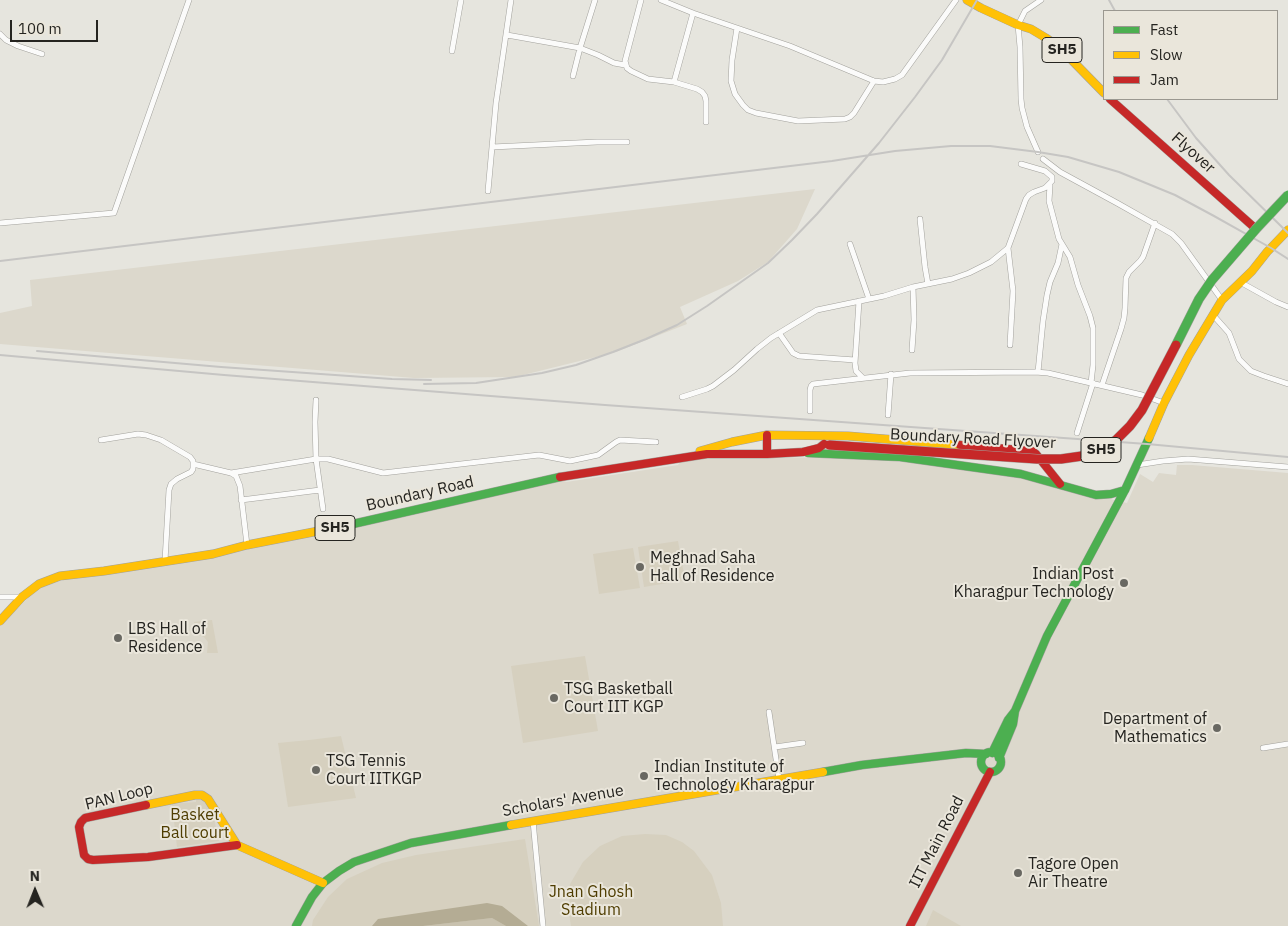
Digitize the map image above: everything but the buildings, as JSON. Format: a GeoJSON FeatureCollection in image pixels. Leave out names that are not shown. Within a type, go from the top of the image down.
{"type":"FeatureCollection","features":[{"type":"Feature","properties":{"kind":"main road","name":"SH5"},"geometry":{"type":"LineString","coordinates":[[967,0],[1018,25],[1031,29],[1046,38],[1059,47],[1101,90]]}},
{"type":"Feature","properties":{"kind":"main road","name":"Flyover"},"geometry":{"type":"LineString","coordinates":[[1111,100],[1256,229]]}},
{"type":"Feature","properties":{"kind":"main road","name":"Boundary Road Flyover"},"geometry":{"type":"LineString","coordinates":[[803,452],[827,444],[922,452],[1062,459],[1082,456],[1100,450],[1116,440],[1142,410],[1199,299],[1212,280],[1256,229],[1288,196]]}},
{"type":"Feature","properties":{"kind":"main road"},"geometry":{"type":"LineString","coordinates":[[992,755],[1000,763],[998,768],[990,772],[984,770],[981,765],[982,759],[992,755],[1008,720],[1015,711],[1047,636],[1125,490],[1164,403],[1190,355],[1222,300],[1252,271],[1288,230]]}},
{"type":"Feature","properties":{"kind":"main road"},"geometry":{"type":"LineString","coordinates":[[767,435],[767,454]]}},
{"type":"Feature","properties":{"kind":"main road","name":"Boundary Road"},"geometry":{"type":"LineString","coordinates":[[683,457],[732,442],[767,435],[856,437],[1032,451],[1060,484]]}},
{"type":"Feature","properties":{"kind":"main road"},"geometry":{"type":"LineString","coordinates":[[812,435],[827,444]]}},
{"type":"Feature","properties":{"kind":"main road"},"geometry":{"type":"LineString","coordinates":[[803,452],[900,457],[1021,474],[1096,495],[1111,494],[1125,490]]}},
{"type":"Feature","properties":{"kind":"main road","name":"Boundary Road"},"geometry":{"type":"LineString","coordinates":[[0,621],[22,597],[40,584],[60,576],[213,554],[556,478],[707,454],[803,452]]}},
{"type":"Feature","properties":{"kind":"main road","name":"Scholars' Avenue"},"geometry":{"type":"LineString","coordinates":[[296,926],[323,883],[339,871],[354,862],[411,843],[862,765],[966,753],[992,755]]}},
{"type":"Feature","properties":{"kind":"main road","name":"IIT Main Road"},"geometry":{"type":"LineString","coordinates":[[910,926],[990,772]]}},
{"type":"Feature","properties":{"kind":"main road","name":"PAN Loop"},"geometry":{"type":"LineString","coordinates":[[202,795],[208,799],[237,845],[148,857],[93,860],[88,859],[84,855],[79,827],[85,818],[202,795]]}},
{"type":"Feature","properties":{"kind":"main road"},"geometry":{"type":"LineString","coordinates":[[237,845],[323,883]]}},
{"type":"Feature","properties":{"kind":"street"},"geometry":{"type":"LineString","coordinates":[[0,223],[114,213],[189,0]]}},
{"type":"Feature","properties":{"kind":"street"},"geometry":{"type":"LineString","coordinates":[[452,51],[461,0]]}},
{"type":"Feature","properties":{"kind":"street"},"geometry":{"type":"LineString","coordinates":[[488,192],[496,103],[511,0]]}},
{"type":"Feature","properties":{"kind":"street"},"geometry":{"type":"LineString","coordinates":[[573,76],[595,0]]}},
{"type":"Feature","properties":{"kind":"street"},"geometry":{"type":"LineString","coordinates":[[625,65],[641,0]]}},
{"type":"Feature","properties":{"kind":"street"},"geometry":{"type":"LineString","coordinates":[[661,0],[790,46],[874,81],[889,81],[902,75],[956,0]]}},
{"type":"Feature","properties":{"kind":"street"},"geometry":{"type":"LineString","coordinates":[[1038,152],[1027,127],[1022,108],[1018,25],[1025,11],[1041,0]]}},
{"type":"Feature","properties":{"kind":"street"},"geometry":{"type":"LineString","coordinates":[[674,82],[693,13]]}},
{"type":"Feature","properties":{"kind":"street"},"geometry":{"type":"LineString","coordinates":[[737,28],[731,81],[736,94],[748,110],[798,121],[845,119],[854,113],[874,81]]}},
{"type":"Feature","properties":{"kind":"street"},"geometry":{"type":"LineString","coordinates":[[0,34],[6,40],[18,46],[42,54]]}},
{"type":"Feature","properties":{"kind":"street"},"geometry":{"type":"LineString","coordinates":[[507,35],[580,48],[625,65],[631,71],[648,79],[674,82],[697,89],[705,96],[706,122]]}},
{"type":"Feature","properties":{"kind":"street"},"geometry":{"type":"LineString","coordinates":[[492,147],[627,142]]}},
{"type":"Feature","properties":{"kind":"street"},"geometry":{"type":"LineString","coordinates":[[1043,159],[1060,172],[1172,234],[1181,243],[1222,300]]}},
{"type":"Feature","properties":{"kind":"street"},"geometry":{"type":"LineString","coordinates":[[1021,164],[1049,173],[1053,179],[1050,185],[1050,204],[1062,244],[1070,257],[1093,328],[1092,383],[1078,433]]}},
{"type":"Feature","properties":{"kind":"street"},"geometry":{"type":"LineString","coordinates":[[1010,345],[1012,285],[1008,248],[1026,199],[1034,192],[1050,185]]}},
{"type":"Feature","properties":{"kind":"street"},"geometry":{"type":"LineString","coordinates":[[920,219],[928,284]]}},
{"type":"Feature","properties":{"kind":"street"},"geometry":{"type":"LineString","coordinates":[[1102,385],[1124,318],[1126,278],[1143,257],[1155,223]]}},
{"type":"Feature","properties":{"kind":"street"},"geometry":{"type":"LineString","coordinates":[[850,244],[869,299]]}},
{"type":"Feature","properties":{"kind":"street"},"geometry":{"type":"LineString","coordinates":[[1038,372],[1047,295],[1058,263],[1062,244]]}},
{"type":"Feature","properties":{"kind":"street"},"geometry":{"type":"LineString","coordinates":[[682,397],[713,386],[758,349],[821,308],[869,299],[952,279],[991,262],[1008,248]]}},
{"type":"Feature","properties":{"kind":"street"},"geometry":{"type":"LineString","coordinates":[[1240,282],[1276,302],[1288,306]]}},
{"type":"Feature","properties":{"kind":"street"},"geometry":{"type":"LineString","coordinates":[[912,350],[914,320],[913,287]]}},
{"type":"Feature","properties":{"kind":"street"},"geometry":{"type":"LineString","coordinates":[[859,301],[855,360],[856,371],[863,378]]}},
{"type":"Feature","properties":{"kind":"street"},"geometry":{"type":"LineString","coordinates":[[1213,315],[1229,333],[1240,359],[1245,365],[1264,376],[1288,384]]}},
{"type":"Feature","properties":{"kind":"street"},"geometry":{"type":"LineString","coordinates":[[779,334],[793,353],[799,356],[855,360]]}},
{"type":"Feature","properties":{"kind":"street"},"geometry":{"type":"LineString","coordinates":[[810,411],[810,390],[813,384],[891,374],[938,372],[1048,373],[1142,395],[1164,403]]}},
{"type":"Feature","properties":{"kind":"street"},"geometry":{"type":"LineString","coordinates":[[888,415],[891,374]]}},
{"type":"Feature","properties":{"kind":"street"},"geometry":{"type":"LineString","coordinates":[[316,400],[314,428],[323,509]]}},
{"type":"Feature","properties":{"kind":"street"},"geometry":{"type":"LineString","coordinates":[[101,440],[146,434],[161,440],[190,457],[193,464],[191,472],[178,479],[169,490],[165,561]]}},
{"type":"Feature","properties":{"kind":"street"},"geometry":{"type":"LineString","coordinates":[[231,473],[316,459],[328,459],[376,472],[391,473],[539,455],[570,461],[598,455],[620,440],[656,442]]}},
{"type":"Feature","properties":{"kind":"street"},"geometry":{"type":"LineString","coordinates":[[1137,465],[1188,460],[1288,467]]}},
{"type":"Feature","properties":{"kind":"street"},"geometry":{"type":"LineString","coordinates":[[193,464],[231,473],[239,480],[247,545]]}},
{"type":"Feature","properties":{"kind":"street"},"geometry":{"type":"LineString","coordinates":[[241,500],[320,490]]}},
{"type":"Feature","properties":{"kind":"street"},"geometry":{"type":"LineString","coordinates":[[0,597],[22,597]]}},
{"type":"Feature","properties":{"kind":"street"},"geometry":{"type":"LineString","coordinates":[[769,712],[779,779]]}},
{"type":"Feature","properties":{"kind":"street"},"geometry":{"type":"LineString","coordinates":[[775,747],[803,743]]}},
{"type":"Feature","properties":{"kind":"street"},"geometry":{"type":"LineString","coordinates":[[1263,748],[1288,744]]}},
{"type":"Feature","properties":{"kind":"street"},"geometry":{"type":"LineString","coordinates":[[533,822],[543,926]]}},
{"type":"Feature","properties":{"kind":"shaded area"},"geometry":{"type":"Polygon","coordinates":[[[815,189],[797,229],[768,262],[738,281],[680,307],[687,324],[616,352],[515,377],[414,378],[0,344],[0,313],[32,306],[30,280],[815,189]]]}},
{"type":"Feature","properties":{"kind":"shaded area","name":"Indian Institute of Technology Kharagpur"},"geometry":{"type":"Polygon","coordinates":[[[714,457],[865,458],[952,467],[1005,474],[1127,503],[1140,474],[1153,482],[1159,473],[1176,475],[1177,465],[1288,473],[1288,926],[0,926],[0,626],[30,596],[43,587],[63,580],[409,516],[562,480],[566,482],[678,465],[681,461],[714,457]]]}},
{"type":"Feature","properties":{"kind":"shaded area"},"geometry":{"type":"Polygon","coordinates":[[[487,903],[502,906],[528,926],[506,926],[492,918],[423,926],[372,926],[378,919],[487,903]]]}},
{"type":"Feature","properties":{"kind":"shaded area"},"geometry":{"type":"Polygon","coordinates":[[[492,918],[506,926],[423,926],[457,922],[492,918]]]}},
{"type":"Feature","properties":{"kind":"green space"},"geometry":{"type":"Polygon","coordinates":[[[678,541],[685,580],[644,587],[638,547],[678,541]]]}},
{"type":"Feature","properties":{"kind":"green space"},"geometry":{"type":"Polygon","coordinates":[[[633,548],[640,588],[599,594],[593,554],[633,548]]]}},
{"type":"Feature","properties":{"kind":"green space"},"geometry":{"type":"Polygon","coordinates":[[[212,620],[218,653],[207,653],[208,642],[204,637],[195,633],[194,622],[212,620]]]}},
{"type":"Feature","properties":{"kind":"green space","name":"TSG Basketball Court IIT KGP"},"geometry":{"type":"Polygon","coordinates":[[[585,656],[598,731],[523,743],[511,666],[585,656]]]}},
{"type":"Feature","properties":{"kind":"green space","name":"TSG Tennis Court IITKGP"},"geometry":{"type":"Polygon","coordinates":[[[341,736],[356,798],[288,807],[278,743],[341,736]]]}},
{"type":"Feature","properties":{"kind":"green space","name":"Basket Ball court"},"geometry":{"type":"Polygon","coordinates":[[[196,799],[205,800],[212,810],[219,841],[177,847],[172,804],[196,802],[196,799]]]}},
{"type":"Feature","properties":{"kind":"green space","name":"Jnan Ghosh Stadium"},"geometry":{"type":"Polygon","coordinates":[[[666,835],[682,842],[694,851],[712,875],[721,903],[723,926],[571,926],[569,913],[570,884],[583,862],[600,846],[622,836],[666,835]]]}},
{"type":"Feature","properties":{"kind":"green space"},"geometry":{"type":"Polygon","coordinates":[[[525,839],[539,926],[312,926],[313,920],[328,897],[347,879],[382,863],[416,855],[525,839]]]}},
{"type":"Feature","properties":{"kind":"green space"},"geometry":{"type":"Polygon","coordinates":[[[933,910],[961,926],[926,926],[933,910]]]}},
{"type":"Feature","properties":{"kind":"railway"},"geometry":{"type":"LineString","coordinates":[[424,384],[476,383],[542,373],[576,365],[646,339],[677,325],[707,306],[768,263],[817,214],[879,143],[915,97],[942,60],[977,0]]}},
{"type":"Feature","properties":{"kind":"railway"},"geometry":{"type":"LineString","coordinates":[[1109,0],[1114,10]]}},
{"type":"Feature","properties":{"kind":"railway"},"geometry":{"type":"LineString","coordinates":[[1168,100],[1196,138],[1229,175],[1288,233]]}},
{"type":"Feature","properties":{"kind":"railway"},"geometry":{"type":"LineString","coordinates":[[0,261],[832,161],[895,151],[951,146],[990,146],[1038,152],[1068,157],[1119,172],[1175,195],[1288,259]]}},
{"type":"Feature","properties":{"kind":"railway"},"geometry":{"type":"LineString","coordinates":[[37,351],[221,367],[431,380]]}},
{"type":"Feature","properties":{"kind":"railway"},"geometry":{"type":"LineString","coordinates":[[0,355],[224,375],[605,405],[1147,444],[1288,457]]}},
{"type":"Feature","properties":{"kind":"traffic: fast"},"geometry":{"type":"LineString","coordinates":[[1176,345],[1199,299],[1212,280],[1288,195]]}},
{"type":"Feature","properties":{"kind":"traffic: fast"},"geometry":{"type":"LineString","coordinates":[[999,758],[1013,724],[1015,711],[1047,636],[1125,490],[1149,438]]}},
{"type":"Feature","properties":{"kind":"traffic: fast"},"geometry":{"type":"LineString","coordinates":[[808,453],[900,457],[1021,474],[1096,495],[1111,494],[1125,490]]}},
{"type":"Feature","properties":{"kind":"traffic: fast"},"geometry":{"type":"LineString","coordinates":[[344,526],[560,477]]}},
{"type":"Feature","properties":{"kind":"traffic: fast"},"geometry":{"type":"LineString","coordinates":[[992,753],[1008,720],[1015,711]]}},
{"type":"Feature","properties":{"kind":"traffic: fast"},"geometry":{"type":"LineString","coordinates":[[991,752],[998,755],[1001,762],[998,769],[991,772],[984,769],[981,762],[984,755],[991,752]]}},
{"type":"Feature","properties":{"kind":"traffic: fast"},"geometry":{"type":"LineString","coordinates":[[823,772],[862,765],[966,753],[986,754]]}},
{"type":"Feature","properties":{"kind":"traffic: fast"},"geometry":{"type":"LineString","coordinates":[[296,926],[312,897],[323,883],[354,862],[411,843],[511,825]]}},
{"type":"Feature","properties":{"kind":"traffic: slow"},"geometry":{"type":"LineString","coordinates":[[967,0],[1018,25],[1031,29],[1046,38],[1059,47],[1103,92]]}},
{"type":"Feature","properties":{"kind":"traffic: slow"},"geometry":{"type":"LineString","coordinates":[[1149,438],[1164,403],[1189,355],[1222,300],[1252,271],[1288,230]]}},
{"type":"Feature","properties":{"kind":"traffic: slow"},"geometry":{"type":"LineString","coordinates":[[700,451],[767,435],[848,436],[960,445]]}},
{"type":"Feature","properties":{"kind":"traffic: slow"},"geometry":{"type":"LineString","coordinates":[[0,621],[22,597],[39,584],[60,576],[213,554],[247,545],[344,526]]}},
{"type":"Feature","properties":{"kind":"traffic: slow"},"geometry":{"type":"LineString","coordinates":[[511,825],[823,772]]}},
{"type":"Feature","properties":{"kind":"traffic: slow"},"geometry":{"type":"LineString","coordinates":[[146,805],[202,795],[208,799],[237,845],[323,883]]}},
{"type":"Feature","properties":{"kind":"traffic: jam"},"geometry":{"type":"LineString","coordinates":[[1111,100],[1256,229]]}},
{"type":"Feature","properties":{"kind":"traffic: jam"},"geometry":{"type":"LineString","coordinates":[[829,445],[1037,459],[1061,459],[1082,456],[1101,450],[1116,440],[1130,426],[1142,410],[1176,345]]}},
{"type":"Feature","properties":{"kind":"traffic: jam"},"geometry":{"type":"LineString","coordinates":[[767,435],[767,454]]}},
{"type":"Feature","properties":{"kind":"traffic: jam"},"geometry":{"type":"LineString","coordinates":[[560,477],[707,454],[803,452],[819,448],[824,444]]}},
{"type":"Feature","properties":{"kind":"traffic: jam"},"geometry":{"type":"LineString","coordinates":[[960,445],[1032,451],[1060,484]]}},
{"type":"Feature","properties":{"kind":"traffic: jam"},"geometry":{"type":"LineString","coordinates":[[910,926],[990,772]]}},
{"type":"Feature","properties":{"kind":"traffic: jam"},"geometry":{"type":"LineString","coordinates":[[146,805],[85,818],[79,827],[84,855],[88,859],[93,860],[148,857],[237,845]]}},
{"type":"Feature","properties":{"kind":"place","name":"Meghnad Saha Hall of Residence"},"geometry":{"type":"Point","coordinates":[640,567]}},
{"type":"Feature","properties":{"kind":"place","name":"Indian Post Kharagpur Technology"},"geometry":{"type":"Point","coordinates":[1124,583]}},
{"type":"Feature","properties":{"kind":"place","name":"LBS Hall of Residence"},"geometry":{"type":"Point","coordinates":[118,638]}},
{"type":"Feature","properties":{"kind":"place","name":"TSG Basketball Court IIT KGP"},"geometry":{"type":"Point","coordinates":[554,698]}},
{"type":"Feature","properties":{"kind":"place","name":"Department of Mathematics"},"geometry":{"type":"Point","coordinates":[1217,728]}},
{"type":"Feature","properties":{"kind":"place","name":"TSG Tennis Court IITKGP"},"geometry":{"type":"Point","coordinates":[316,770]}},
{"type":"Feature","properties":{"kind":"place","name":"Indian Institute of Technology Kharagpur"},"geometry":{"type":"Point","coordinates":[644,776]}},
{"type":"Feature","properties":{"kind":"place","name":"Tagore Open Air Theatre"},"geometry":{"type":"Point","coordinates":[1018,873]}}]}
